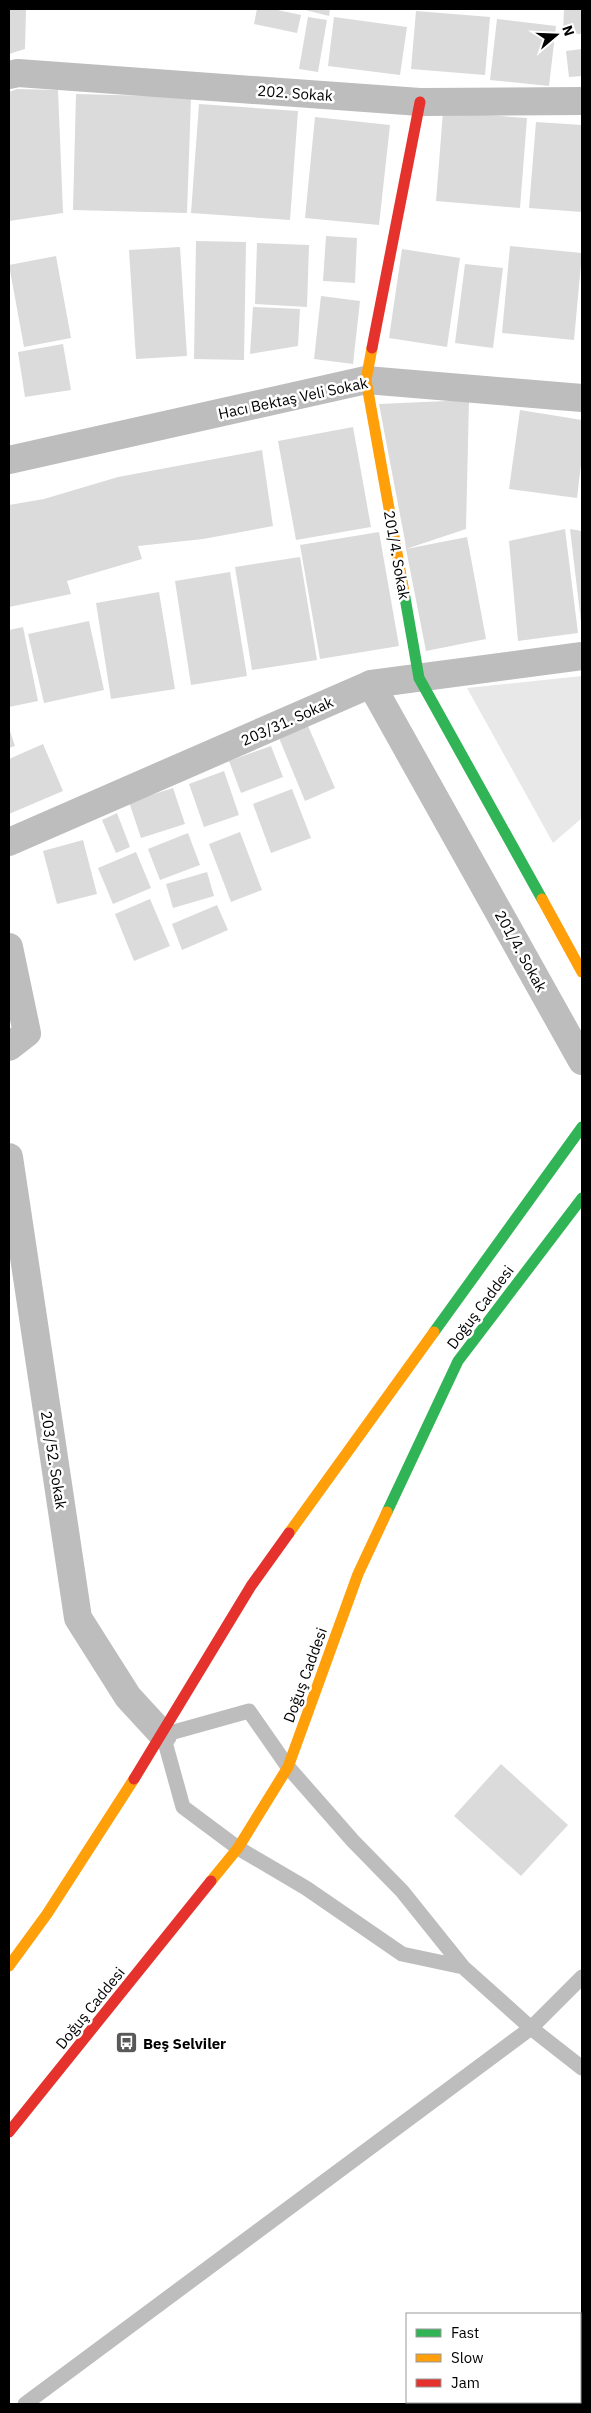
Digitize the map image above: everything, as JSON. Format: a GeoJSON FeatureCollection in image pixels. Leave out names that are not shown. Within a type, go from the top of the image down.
{"type":"FeatureCollection","features":[{"type":"Feature","properties":{"kind":"main road","name":"201/4. Sokak"},"geometry":{"type":"LineString","coordinates":[[420,102],[366,380],[418,678],[582,972]]}},
{"type":"Feature","properties":{"kind":"main road","name":"Doğuş Caddesi"},"geometry":{"type":"LineString","coordinates":[[9,1966],[47,1914],[163,1735],[251,1586],[582,1127]]}},
{"type":"Feature","properties":{"kind":"main road","name":"Doğuş Caddesi"},"geometry":{"type":"LineString","coordinates":[[9,2132],[238,1848],[288,1767],[358,1574],[458,1361],[582,1198]]}},
{"type":"Feature","properties":{"kind":"street","name":"202. Sokak"},"geometry":{"type":"LineString","coordinates":[[9,75],[18,73],[420,102],[582,101]]}},
{"type":"Feature","properties":{"kind":"street","name":"Hacı Bektaş Veli Sokak"},"geometry":{"type":"LineString","coordinates":[[9,460],[366,380],[582,398]]}},
{"type":"Feature","properties":{"kind":"street","name":"203/31. Sokak"},"geometry":{"type":"LineString","coordinates":[[9,842],[371,684],[582,656]]}},
{"type":"Feature","properties":{"kind":"street","name":"201/4. Sokak"},"geometry":{"type":"LineString","coordinates":[[371,684],[582,1060]]}},
{"type":"Feature","properties":{"kind":"street"},"geometry":{"type":"LineString","coordinates":[[9,947],[18,1040]]}},
{"type":"Feature","properties":{"kind":"street","name":"203/52. Sokak"},"geometry":{"type":"LineString","coordinates":[[9,1157],[78,1618],[128,1697],[163,1735]]}},
{"type":"Feature","properties":{"kind":"lane"},"geometry":{"type":"LineString","coordinates":[[463,1967],[402,1954],[306,1888],[238,1848],[183,1807],[163,1735],[249,1711],[288,1767],[353,1842],[402,1890],[463,1967],[530,2028],[582,2068]]}},
{"type":"Feature","properties":{"kind":"lane"},"geometry":{"type":"LineString","coordinates":[[25,2404],[530,2028],[582,1977]]}},
{"type":"Feature","properties":{"kind":"shaded area"},"geometry":{"type":"Polygon","coordinates":[[[582,676],[582,818],[553,843],[467,688],[582,676]]]}},
{"type":"Feature","properties":{"kind":"building"},"geometry":{"type":"Polygon","coordinates":[[[9,9],[26,9],[25,49],[9,54],[9,9]]]}},
{"type":"Feature","properties":{"kind":"building"},"geometry":{"type":"Polygon","coordinates":[[[257,9],[273,9],[301,15],[297,33],[254,24],[257,9]]]}},
{"type":"Feature","properties":{"kind":"building"},"geometry":{"type":"Polygon","coordinates":[[[301,9],[330,9],[329,16],[301,9]]]}},
{"type":"Feature","properties":{"kind":"building"},"geometry":{"type":"Polygon","coordinates":[[[564,9],[582,9],[582,34],[563,34],[564,9]]]}},
{"type":"Feature","properties":{"kind":"building"},"geometry":{"type":"Polygon","coordinates":[[[416,11],[490,17],[485,75],[411,69],[416,11]]]}},
{"type":"Feature","properties":{"kind":"building"},"geometry":{"type":"Polygon","coordinates":[[[308,17],[327,20],[318,72],[299,69],[308,17]]]}},
{"type":"Feature","properties":{"kind":"building"},"geometry":{"type":"Polygon","coordinates":[[[334,17],[407,27],[400,75],[328,66],[334,17]]]}},
{"type":"Feature","properties":{"kind":"building"},"geometry":{"type":"Polygon","coordinates":[[[497,19],[556,26],[549,86],[490,80],[497,19]]]}},
{"type":"Feature","properties":{"kind":"building"},"geometry":{"type":"Polygon","coordinates":[[[582,49],[582,76],[569,77],[566,51],[582,49]]]}},
{"type":"Feature","properties":{"kind":"building"},"geometry":{"type":"Polygon","coordinates":[[[17,89],[58,90],[63,213],[9,221],[9,92],[17,89]]]}},
{"type":"Feature","properties":{"kind":"building"},"geometry":{"type":"Polygon","coordinates":[[[76,94],[191,97],[187,213],[73,210],[76,94]]]}},
{"type":"Feature","properties":{"kind":"building"},"geometry":{"type":"Polygon","coordinates":[[[199,104],[298,111],[290,220],[191,213],[199,104]]]}},
{"type":"Feature","properties":{"kind":"building"},"geometry":{"type":"Polygon","coordinates":[[[443,112],[527,118],[520,208],[436,201],[443,112]]]}},
{"type":"Feature","properties":{"kind":"building"},"geometry":{"type":"Polygon","coordinates":[[[315,117],[390,125],[379,225],[305,218],[315,117]]]}},
{"type":"Feature","properties":{"kind":"building"},"geometry":{"type":"Polygon","coordinates":[[[536,122],[582,125],[582,212],[529,208],[536,122]]]}},
{"type":"Feature","properties":{"kind":"building"},"geometry":{"type":"Polygon","coordinates":[[[326,236],[357,238],[355,283],[323,281],[326,236]]]}},
{"type":"Feature","properties":{"kind":"building"},"geometry":{"type":"Polygon","coordinates":[[[196,241],[246,242],[244,360],[194,359],[196,241]]]}},
{"type":"Feature","properties":{"kind":"building"},"geometry":{"type":"Polygon","coordinates":[[[257,243],[309,245],[307,307],[255,304],[257,243]]]}},
{"type":"Feature","properties":{"kind":"building"},"geometry":{"type":"Polygon","coordinates":[[[510,246],[582,253],[574,340],[502,333],[510,246]]]}},
{"type":"Feature","properties":{"kind":"building"},"geometry":{"type":"Polygon","coordinates":[[[180,247],[187,356],[136,359],[129,250],[180,247]]]}},
{"type":"Feature","properties":{"kind":"building"},"geometry":{"type":"Polygon","coordinates":[[[402,249],[460,258],[447,347],[389,338],[402,249]]]}},
{"type":"Feature","properties":{"kind":"building"},"geometry":{"type":"Polygon","coordinates":[[[56,256],[71,338],[24,347],[9,265],[56,256]]]}},
{"type":"Feature","properties":{"kind":"building"},"geometry":{"type":"Polygon","coordinates":[[[465,264],[503,268],[493,348],[455,343],[465,264]]]}},
{"type":"Feature","properties":{"kind":"building"},"geometry":{"type":"Polygon","coordinates":[[[321,296],[360,301],[353,364],[314,359],[321,296]]]}},
{"type":"Feature","properties":{"kind":"building"},"geometry":{"type":"Polygon","coordinates":[[[253,307],[300,309],[298,346],[250,354],[253,307]]]}},
{"type":"Feature","properties":{"kind":"building"},"geometry":{"type":"Polygon","coordinates":[[[63,344],[71,390],[25,397],[18,352],[63,344]]]}},
{"type":"Feature","properties":{"kind":"building"},"geometry":{"type":"Polygon","coordinates":[[[469,400],[466,529],[406,549],[379,404],[469,400]]]}},
{"type":"Feature","properties":{"kind":"building"},"geometry":{"type":"Polygon","coordinates":[[[520,410],[582,420],[582,456],[577,498],[509,489],[520,410]]]}},
{"type":"Feature","properties":{"kind":"building"},"geometry":{"type":"Polygon","coordinates":[[[353,427],[371,527],[296,540],[278,441],[353,427]]]}},
{"type":"Feature","properties":{"kind":"building"},"geometry":{"type":"Polygon","coordinates":[[[262,450],[273,526],[203,539],[138,546],[142,559],[67,581],[71,594],[9,607],[9,505],[44,499],[118,477],[262,450]]]}},
{"type":"Feature","properties":{"kind":"building"},"geometry":{"type":"Polygon","coordinates":[[[565,529],[578,633],[518,641],[509,541],[565,529]]]}},
{"type":"Feature","properties":{"kind":"building"},"geometry":{"type":"Polygon","coordinates":[[[570,529],[582,531],[582,622],[581,622],[570,529]]]}},
{"type":"Feature","properties":{"kind":"building"},"geometry":{"type":"Polygon","coordinates":[[[379,532],[399,646],[320,659],[300,545],[379,532]]]}},
{"type":"Feature","properties":{"kind":"building"},"geometry":{"type":"Polygon","coordinates":[[[467,537],[486,639],[426,651],[406,549],[467,537]]]}},
{"type":"Feature","properties":{"kind":"building"},"geometry":{"type":"Polygon","coordinates":[[[300,557],[317,660],[252,670],[235,567],[300,557]]]}},
{"type":"Feature","properties":{"kind":"building"},"geometry":{"type":"Polygon","coordinates":[[[230,572],[247,676],[191,685],[175,581],[230,572]]]}},
{"type":"Feature","properties":{"kind":"building"},"geometry":{"type":"Polygon","coordinates":[[[159,592],[175,689],[111,699],[96,603],[159,592]]]}},
{"type":"Feature","properties":{"kind":"building"},"geometry":{"type":"Polygon","coordinates":[[[89,621],[104,690],[44,703],[28,634],[89,621]]]}},
{"type":"Feature","properties":{"kind":"building"},"geometry":{"type":"Polygon","coordinates":[[[23,627],[38,701],[9,707],[9,630],[23,627]]]}},
{"type":"Feature","properties":{"kind":"building"},"geometry":{"type":"Polygon","coordinates":[[[308,726],[335,788],[305,801],[279,738],[308,726]]]}},
{"type":"Feature","properties":{"kind":"building"},"geometry":{"type":"Polygon","coordinates":[[[9,728],[15,746],[9,748],[9,728]]]}},
{"type":"Feature","properties":{"kind":"building"},"geometry":{"type":"Polygon","coordinates":[[[43,744],[63,791],[9,814],[9,759],[43,744]]]}},
{"type":"Feature","properties":{"kind":"building"},"geometry":{"type":"Polygon","coordinates":[[[271,746],[283,777],[241,793],[229,761],[271,746]]]}},
{"type":"Feature","properties":{"kind":"building"},"geometry":{"type":"Polygon","coordinates":[[[224,771],[239,815],[204,827],[189,784],[224,771]]]}},
{"type":"Feature","properties":{"kind":"building"},"geometry":{"type":"Polygon","coordinates":[[[173,788],[185,824],[141,838],[129,802],[173,788]]]}},
{"type":"Feature","properties":{"kind":"building"},"geometry":{"type":"Polygon","coordinates":[[[292,789],[311,838],[271,853],[253,804],[292,789]]]}},
{"type":"Feature","properties":{"kind":"building"},"geometry":{"type":"Polygon","coordinates":[[[117,813],[130,847],[116,853],[102,820],[117,813]]]}},
{"type":"Feature","properties":{"kind":"building"},"geometry":{"type":"Polygon","coordinates":[[[240,832],[262,890],[231,902],[209,844],[240,832]]]}},
{"type":"Feature","properties":{"kind":"building"},"geometry":{"type":"Polygon","coordinates":[[[188,833],[200,865],[160,880],[148,849],[188,833]]]}},
{"type":"Feature","properties":{"kind":"building"},"geometry":{"type":"Polygon","coordinates":[[[83,840],[97,894],[57,904],[43,851],[83,840]]]}},
{"type":"Feature","properties":{"kind":"building"},"geometry":{"type":"Polygon","coordinates":[[[136,852],[151,888],[113,904],[98,868],[136,852]]]}},
{"type":"Feature","properties":{"kind":"building"},"geometry":{"type":"Polygon","coordinates":[[[207,872],[214,896],[173,908],[166,884],[207,872]]]}},
{"type":"Feature","properties":{"kind":"building"},"geometry":{"type":"Polygon","coordinates":[[[150,899],[170,946],[134,961],[115,914],[150,899]]]}},
{"type":"Feature","properties":{"kind":"building"},"geometry":{"type":"Polygon","coordinates":[[[217,905],[228,930],[182,950],[172,924],[217,905]]]}},
{"type":"Feature","properties":{"kind":"building"},"geometry":{"type":"Polygon","coordinates":[[[501,1764],[568,1825],[521,1876],[454,1816],[501,1764]]]}},
{"type":"Feature","properties":{"kind":"traffic: fast"},"geometry":{"type":"LineString","coordinates":[[404,592],[419,678],[542,899]]}},
{"type":"Feature","properties":{"kind":"traffic: fast"},"geometry":{"type":"LineString","coordinates":[[434,1332],[582,1127]]}},
{"type":"Feature","properties":{"kind":"traffic: fast"},"geometry":{"type":"LineString","coordinates":[[387,1512],[458,1361],[582,1198]]}},
{"type":"Feature","properties":{"kind":"traffic: slow"},"geometry":{"type":"LineString","coordinates":[[372,348],[366,380],[404,592]]}},
{"type":"Feature","properties":{"kind":"traffic: slow"},"geometry":{"type":"LineString","coordinates":[[542,899],[582,972]]}},
{"type":"Feature","properties":{"kind":"traffic: slow"},"geometry":{"type":"LineString","coordinates":[[289,1533],[434,1332]]}},
{"type":"Feature","properties":{"kind":"traffic: slow"},"geometry":{"type":"LineString","coordinates":[[211,1881],[238,1848],[288,1767],[358,1574],[387,1512]]}},
{"type":"Feature","properties":{"kind":"traffic: slow"},"geometry":{"type":"LineString","coordinates":[[9,1966],[47,1914],[134,1779]]}},
{"type":"Feature","properties":{"kind":"traffic: jam"},"geometry":{"type":"LineString","coordinates":[[372,348],[420,102]]}},
{"type":"Feature","properties":{"kind":"traffic: jam"},"geometry":{"type":"LineString","coordinates":[[134,1779],[251,1586],[289,1533]]}},
{"type":"Feature","properties":{"kind":"traffic: jam"},"geometry":{"type":"LineString","coordinates":[[9,2132],[211,1881]]}},
{"type":"Feature","properties":{"kind":"place","name":"Beş Selviler"},"geometry":{"type":"Point","coordinates":[127,2043]}}]}
